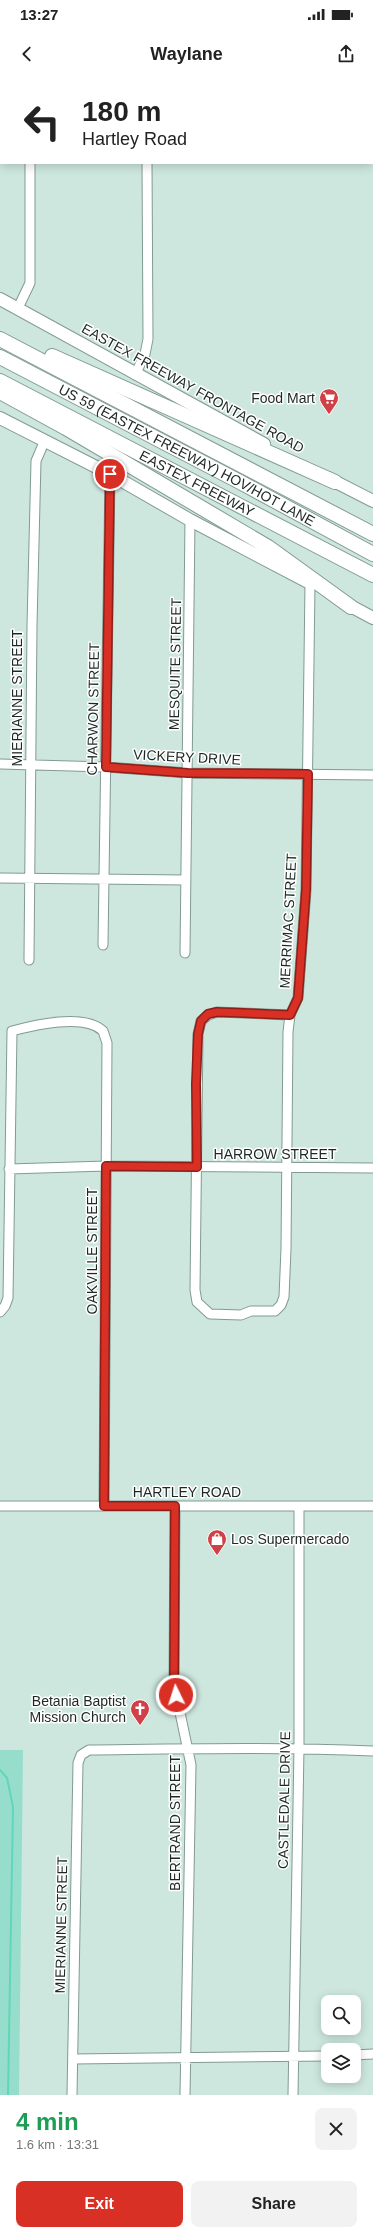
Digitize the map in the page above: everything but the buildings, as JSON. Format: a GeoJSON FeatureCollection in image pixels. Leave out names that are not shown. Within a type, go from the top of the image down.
{"type":"FeatureCollection","features":[{"type":"Feature","properties":{"kind":"highway"},"geometry":{"type":"LineString","coordinates":[[0,339],[35,348],[335,482]]}},
{"type":"Feature","properties":{"kind":"highway"},"geometry":{"type":"LineString","coordinates":[[0,339],[373,534]]}},
{"type":"Feature","properties":{"kind":"highway","name":"US 59 (EASTEX FREEWAY) HOV/HOT LANE"},"geometry":{"type":"LineString","coordinates":[[0,357],[240,482],[373,554]]}},
{"type":"Feature","properties":{"kind":"highway","name":"EASTEX FREEWAY"},"geometry":{"type":"LineString","coordinates":[[0,381],[373,575]]}},
{"type":"Feature","properties":{"kind":"highway"},"geometry":{"type":"LineString","coordinates":[[0,392],[66,428],[268,547],[351,607]]}},
{"type":"Feature","properties":{"kind":"main road","name":"EASTEX FREEWAY FRONTAGE ROAD"},"geometry":{"type":"LineString","coordinates":[[0,299],[135,375],[373,501]]}},
{"type":"Feature","properties":{"kind":"main road"},"geometry":{"type":"LineString","coordinates":[[0,418],[110,474],[190,520],[373,618]]}},
{"type":"Feature","properties":{"kind":"street"},"geometry":{"type":"LineString","coordinates":[[18,308],[28,291],[30,274],[30,164]]}},
{"type":"Feature","properties":{"kind":"street"},"geometry":{"type":"LineString","coordinates":[[135,375],[145,354],[148,339],[148,164]]}},
{"type":"Feature","properties":{"kind":"street","name":"MIERIANNE STREET"},"geometry":{"type":"LineString","coordinates":[[29,960],[36,461],[45,440]]}},
{"type":"Feature","properties":{"kind":"street","name":"CHARWON STREET"},"geometry":{"type":"LineString","coordinates":[[103,945],[110,474]]}},
{"type":"Feature","properties":{"kind":"street","name":"MESQUITE STREET"},"geometry":{"type":"LineString","coordinates":[[186,953],[190,520]]}},
{"type":"Feature","properties":{"kind":"street","name":"MERRIMAC STREET"},"geometry":{"type":"LineString","coordinates":[[290,1015],[217,1012],[208,1014],[201,1021],[198,1034],[196,1084],[197,1167],[195,1296],[200,1307],[210,1314],[241,1315],[251,1311],[275,1311],[281,1305],[285,1284],[287,1057],[290,1015],[298,998],[306,890],[310,583]]}},
{"type":"Feature","properties":{"kind":"street","name":"VICKERY DRIVE"},"geometry":{"type":"LineString","coordinates":[[0,764],[106,767],[188,773],[373,775]]}},
{"type":"Feature","properties":{"kind":"street"},"geometry":{"type":"LineString","coordinates":[[0,878],[186,880]]}},
{"type":"Feature","properties":{"kind":"street","name":"OAKVILLE STREET"},"geometry":{"type":"LineString","coordinates":[[9,1169],[12,1031],[43,1023],[92,1024],[99,1027],[106,1036],[104,1506]]}},
{"type":"Feature","properties":{"kind":"street","name":"HARROW STREET"},"geometry":{"type":"LineString","coordinates":[[9,1169],[106,1166],[373,1168]]}},
{"type":"Feature","properties":{"kind":"street"},"geometry":{"type":"LineString","coordinates":[[0,1312],[8,1298],[4,1221],[9,1169]]}},
{"type":"Feature","properties":{"kind":"street","name":"HARTLEY ROAD"},"geometry":{"type":"LineString","coordinates":[[0,1506],[373,1506]]}},
{"type":"Feature","properties":{"kind":"street","name":"BERTRAND STREET"},"geometry":{"type":"LineString","coordinates":[[175,1506],[174,1684],[189,1748],[191,1765],[185,2095]]}},
{"type":"Feature","properties":{"kind":"street","name":"CASTLEDALE DRIVE"},"geometry":{"type":"LineString","coordinates":[[293,2095],[298,1748],[299,1506]]}},
{"type":"Feature","properties":{"kind":"street"},"geometry":{"type":"LineString","coordinates":[[189,1748],[373,1750]]}},
{"type":"Feature","properties":{"kind":"street","name":"MIERIANNE STREET"},"geometry":{"type":"LineString","coordinates":[[72,2095],[78,1763],[81,1756],[88,1750],[189,1748]]}},
{"type":"Feature","properties":{"kind":"street"},"geometry":{"type":"LineString","coordinates":[[361,2055],[373,2054]]}},
{"type":"Feature","properties":{"kind":"street"},"geometry":{"type":"LineString","coordinates":[[73,2059],[185,2059],[321,2056]]}},
{"type":"Feature","properties":{"kind":"green space"},"geometry":{"type":"Polygon","coordinates":[[[0,1750],[23,1750],[19,2095],[0,2095],[0,1750]]]}},
{"type":"Feature","properties":{"kind":"waterway"},"geometry":{"type":"LineString","coordinates":[[0,1770],[7,1778],[13,1807],[8,2095]]}},
{"type":"Feature","properties":{"kind":"place","name":"Food Mart"},"geometry":{"type":"Point","coordinates":[329,415]}},
{"type":"Feature","properties":{"kind":"place","name":"Los Supermercado"},"geometry":{"type":"Point","coordinates":[217,1556]}},
{"type":"Feature","properties":{"kind":"place","name":"Betania Baptist Mission Church"},"geometry":{"type":"Point","coordinates":[140,1726]}},
{"type":"Feature","properties":{"kind":"route"},"geometry":{"type":"LineString","coordinates":[[110,474],[106,767],[188,773],[308,774],[306,890],[298,998],[290,1015],[276,1016],[270,1014],[217,1012],[208,1014],[201,1021],[198,1034],[196,1084],[197,1167],[106,1166],[104,1506],[175,1506],[174,1684],[176,1695]]}}]}
